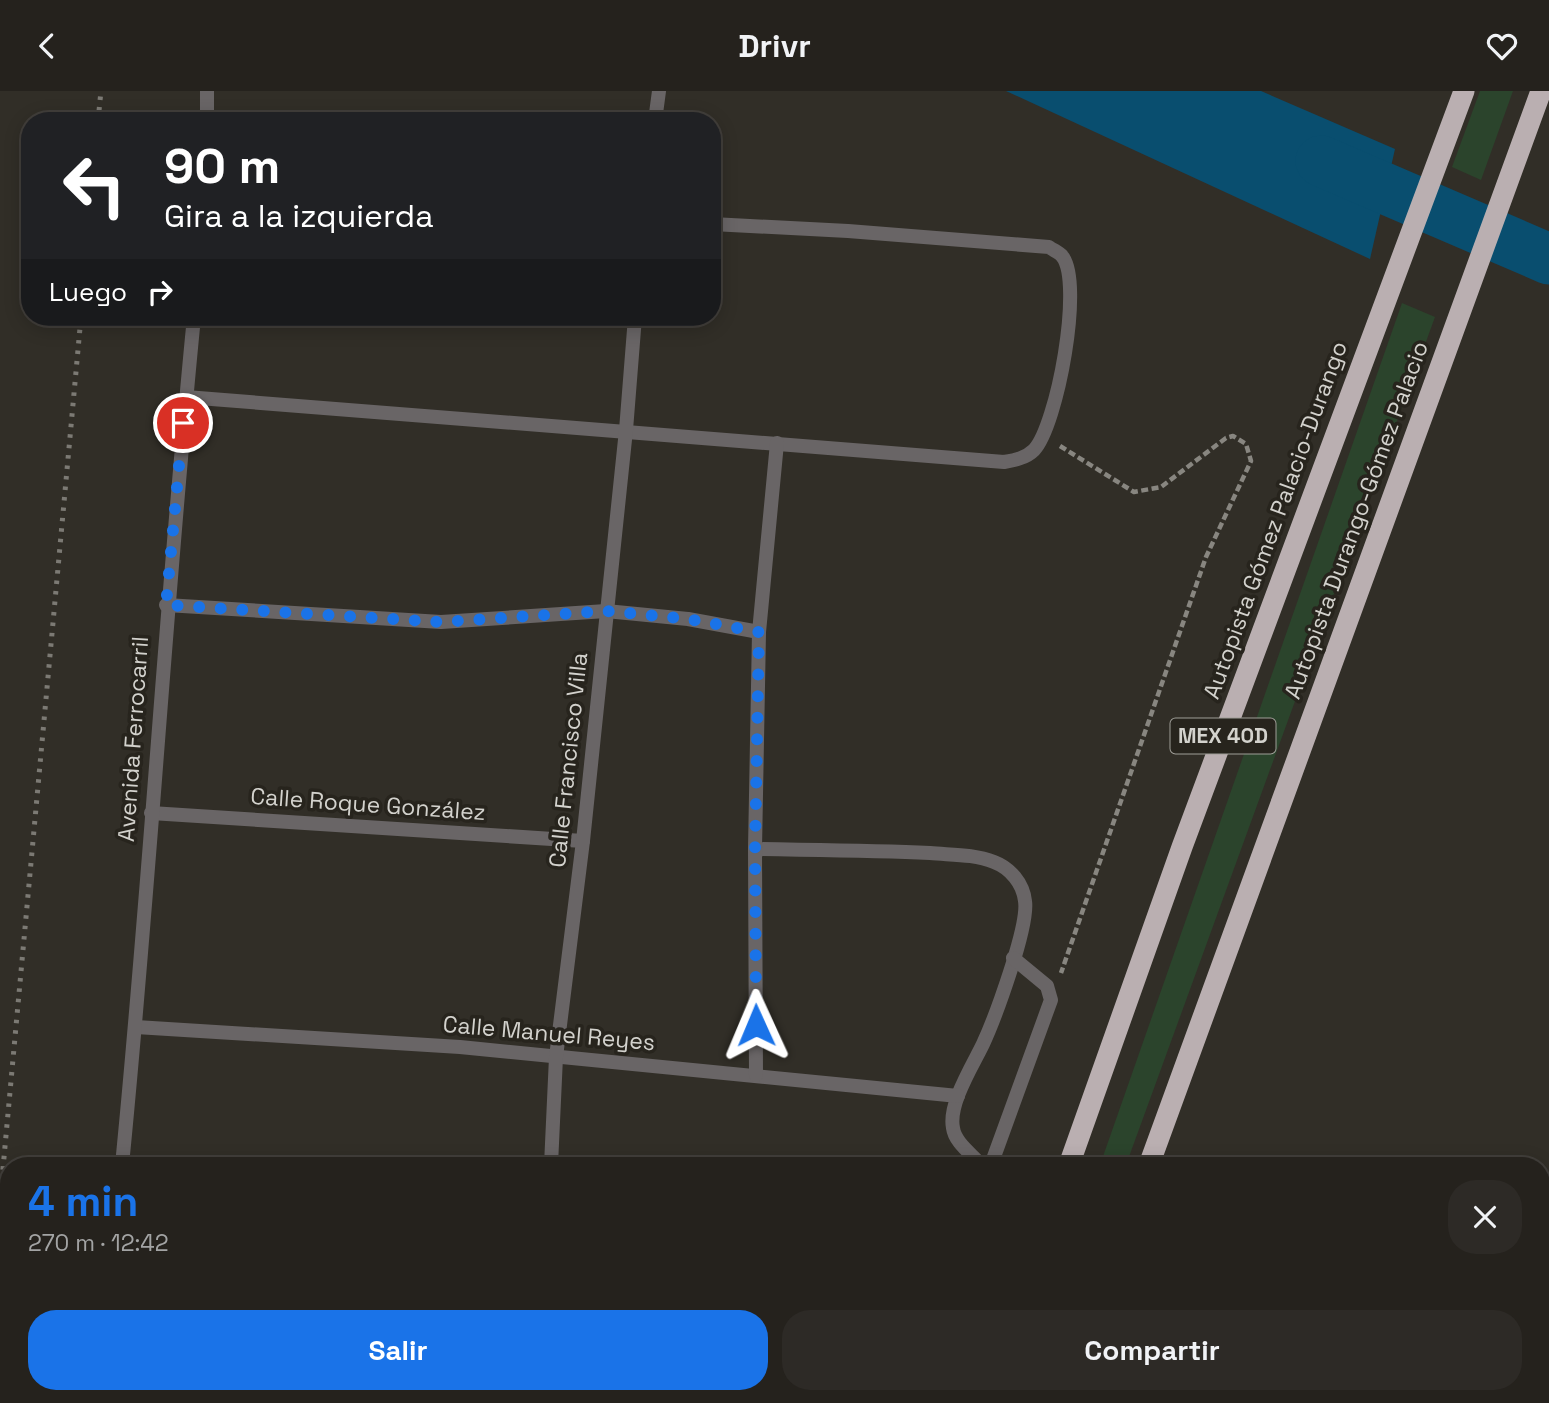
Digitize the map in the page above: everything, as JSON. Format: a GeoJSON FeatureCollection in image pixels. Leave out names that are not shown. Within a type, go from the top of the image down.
{"type":"FeatureCollection","features":[{"type":"Feature","properties":{"kind":"highway","name":"Autopista Gómez Palacio-Durango"},"geometry":{"type":"LineString","coordinates":[[1072,1157],[1381,307],[1464,91]]}},
{"type":"Feature","properties":{"kind":"highway","name":"Autopista Durango-Gómez Palacio"},"geometry":{"type":"LineString","coordinates":[[1152,1157],[1541,91]]}},
{"type":"Feature","properties":{"kind":"street"},"geometry":{"type":"LineString","coordinates":[[207,91],[207,112]]}},
{"type":"Feature","properties":{"kind":"street"},"geometry":{"type":"LineString","coordinates":[[656,112],[659,91]]}},
{"type":"Feature","properties":{"kind":"street"},"geometry":{"type":"LineString","coordinates":[[186,397],[626,429],[1004,462],[1021,458],[1035,449],[1059,390],[1071,306],[1068,269],[1063,256],[1049,247],[848,231],[721,224]]}},
{"type":"Feature","properties":{"kind":"street","name":"Avenida Ferrocarril"},"geometry":{"type":"LineString","coordinates":[[123,1157],[166,605],[193,326]]}},
{"type":"Feature","properties":{"kind":"street","name":"Calle Francisco Villa"},"geometry":{"type":"LineString","coordinates":[[551,1157],[556,1057],[583,841],[634,326]]}},
{"type":"Feature","properties":{"kind":"street"},"geometry":{"type":"LineString","coordinates":[[756,1075],[755,849],[759,632],[777,443]]}},
{"type":"Feature","properties":{"kind":"street"},"geometry":{"type":"LineString","coordinates":[[166,605],[441,622],[606,611],[688,619],[759,632]]}},
{"type":"Feature","properties":{"kind":"street","name":"Calle Roque González"},"geometry":{"type":"LineString","coordinates":[[151,813],[583,841]]}},
{"type":"Feature","properties":{"kind":"street"},"geometry":{"type":"LineString","coordinates":[[755,849],[887,851],[970,856],[1006,868],[1020,886],[1026,911],[1013,958],[985,1040],[958,1096],[952,1126],[958,1140],[974,1157]]}},
{"type":"Feature","properties":{"kind":"street"},"geometry":{"type":"LineString","coordinates":[[994,1157],[1051,1000],[1047,986],[1013,958]]}},
{"type":"Feature","properties":{"kind":"street","name":"Calle Manuel Reyes"},"geometry":{"type":"LineString","coordinates":[[135,1027],[275,1033],[756,1075],[958,1096]]}},
{"type":"Feature","properties":{"kind":"path"},"geometry":{"type":"LineString","coordinates":[[1041,435],[1134,492],[1161,487],[1226,438],[1233,436],[1246,444],[1251,461],[1206,558],[1051,1000]]}},
{"type":"Feature","properties":{"kind":"green space"},"geometry":{"type":"Polygon","coordinates":[[[1480,91],[1513,91],[1481,180],[1452,167],[1480,91]]]}},
{"type":"Feature","properties":{"kind":"green space"},"geometry":{"type":"Polygon","coordinates":[[[1402,303],[1435,317],[1129,1157],[1103,1157],[1402,303]]]}},
{"type":"Feature","properties":{"kind":"water"},"geometry":{"type":"Polygon","coordinates":[[[1006,91],[1261,91],[1395,149],[1370,259],[1006,91]]]}},
{"type":"Feature","properties":{"kind":"waterway"},"geometry":{"type":"LineString","coordinates":[[1321,161],[1549,259]]}},
{"type":"Feature","properties":{"kind":"railway"},"geometry":{"type":"LineString","coordinates":[[99,112],[101,91]]}},
{"type":"Feature","properties":{"kind":"railway"},"geometry":{"type":"LineString","coordinates":[[4,1157],[80,326]]}},
{"type":"Feature","properties":{"kind":"route"},"geometry":{"type":"LineString","coordinates":[[183,423],[166,605],[441,622],[606,611],[688,619],[759,632],[755,849],[756,1025]]}}]}
